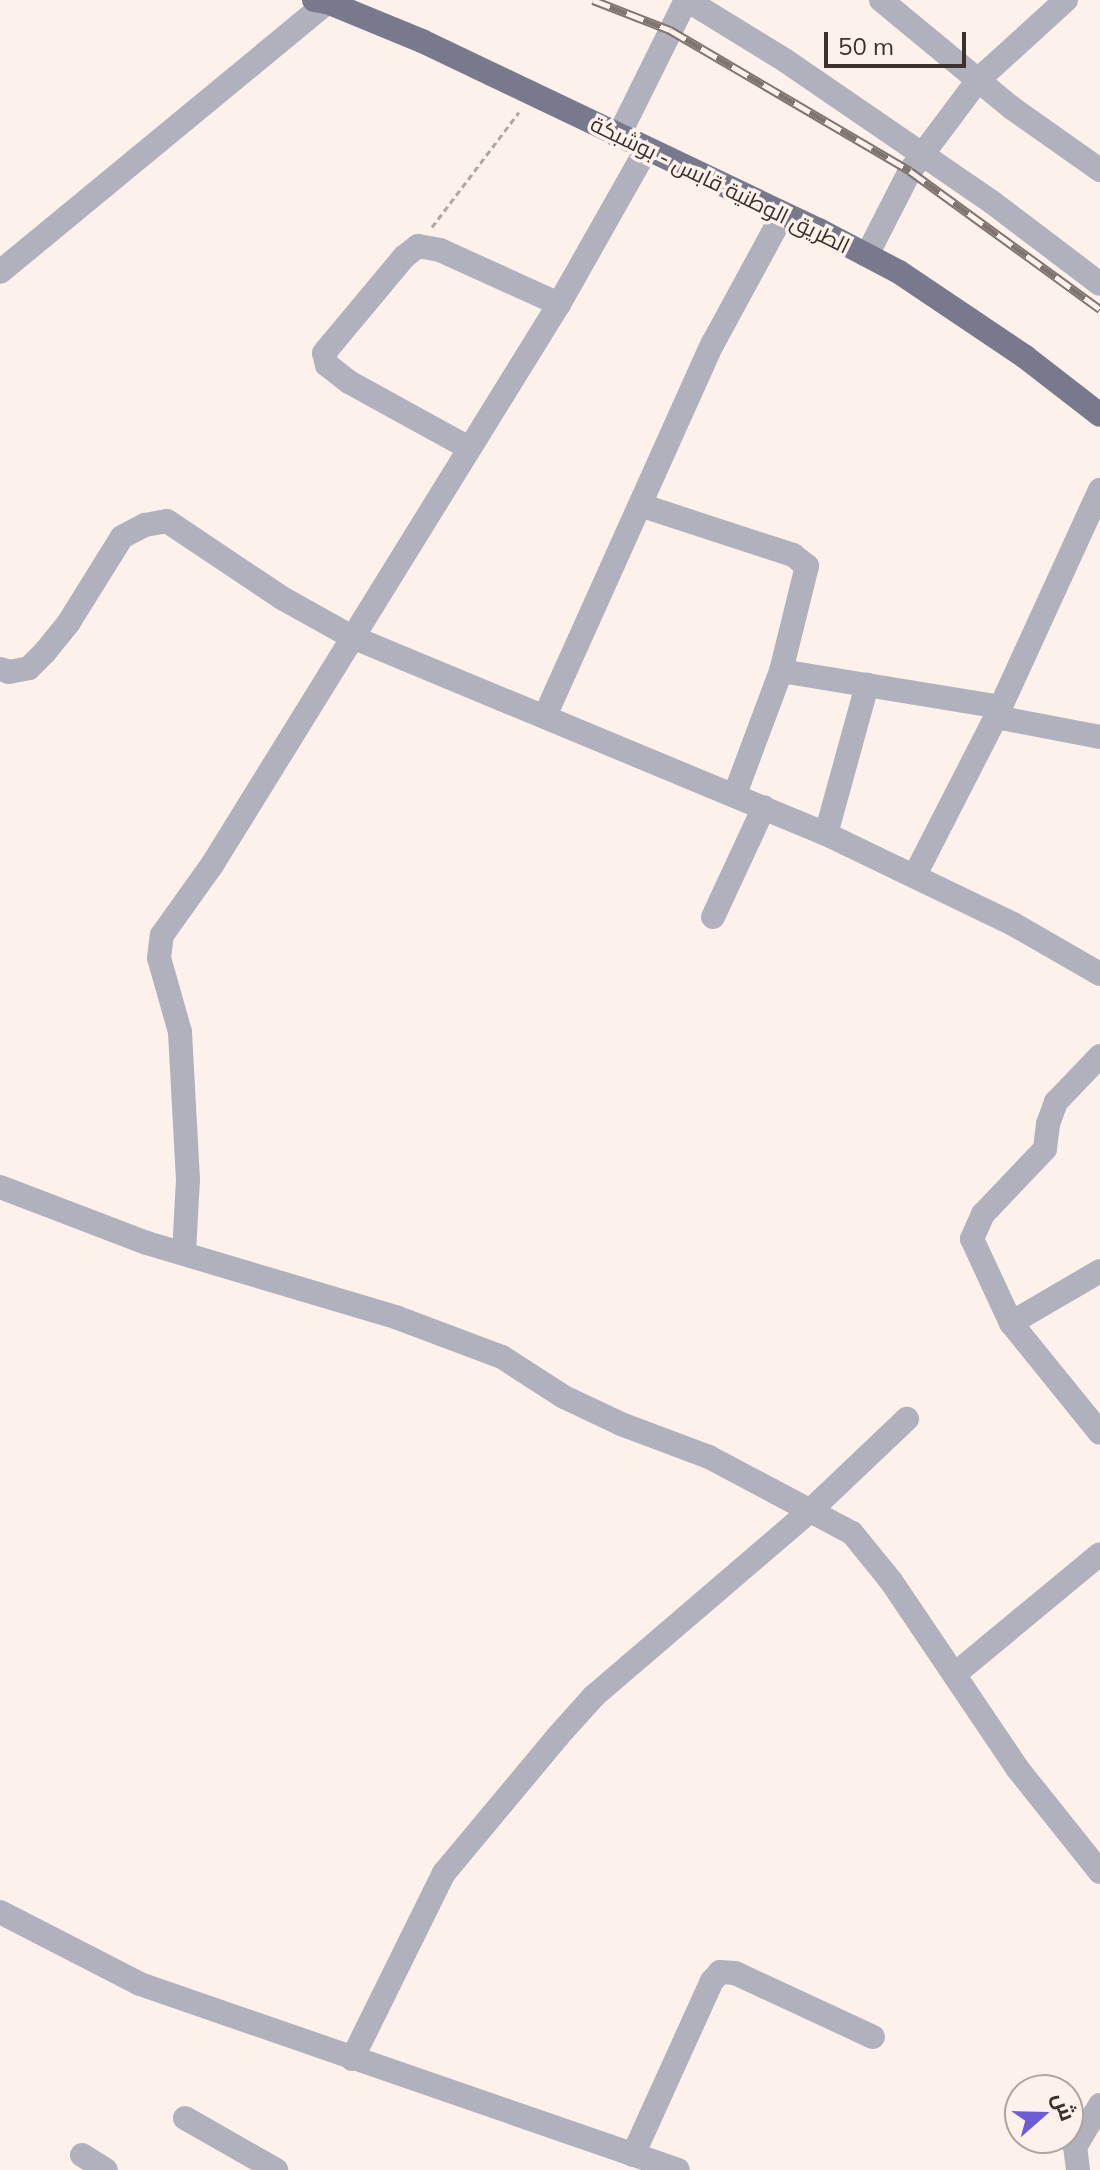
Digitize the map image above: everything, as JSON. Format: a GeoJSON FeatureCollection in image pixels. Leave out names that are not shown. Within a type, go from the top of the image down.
{"type":"FeatureCollection","features":[{"type":"Feature","properties":{"kind":"main road","name":"الطريق الوطنية قابس - بوشبكة"},"geometry":{"type":"LineString","coordinates":[[320,1],[533,94],[867,255],[899,272],[1013,348],[1100,415]]}},
{"type":"Feature","properties":{"kind":"street"},"geometry":{"type":"LineString","coordinates":[[618,137],[686,0],[786,61],[923,155],[1100,284]]}},
{"type":"Feature","properties":{"kind":"street"},"geometry":{"type":"LineString","coordinates":[[881,0],[978,80],[1100,170]]}},
{"type":"Feature","properties":{"kind":"street"},"geometry":{"type":"LineString","coordinates":[[867,255],[923,155],[978,80],[1066,0]]}},
{"type":"Feature","properties":{"kind":"street"},"geometry":{"type":"LineString","coordinates":[[0,272],[320,1]]}},
{"type":"Feature","properties":{"kind":"street"},"geometry":{"type":"LineString","coordinates":[[184,1253],[188,1180],[180,1032],[159,958],[162,935],[212,865],[559,304],[646,150]]}},
{"type":"Feature","properties":{"kind":"street"},"geometry":{"type":"LineString","coordinates":[[545,716],[713,343],[783,214]]}},
{"type":"Feature","properties":{"kind":"street"},"geometry":{"type":"LineString","coordinates":[[469,448],[349,382],[323,359],[324,353],[404,257],[418,246],[440,250],[559,304]]}},
{"type":"Feature","properties":{"kind":"street"},"geometry":{"type":"LineString","coordinates":[[915,875],[998,712],[1100,490]]}},
{"type":"Feature","properties":{"kind":"street"},"geometry":{"type":"LineString","coordinates":[[640,505],[793,555],[807,566],[781,671],[735,794]]}},
{"type":"Feature","properties":{"kind":"street"},"geometry":{"type":"LineString","coordinates":[[0,669],[9,672],[29,668],[69,622],[122,537],[145,525],[167,521],[282,598],[352,637],[826,834],[1013,924],[1100,974]]}},
{"type":"Feature","properties":{"kind":"street"},"geometry":{"type":"LineString","coordinates":[[781,671],[998,712],[1100,737]]}},
{"type":"Feature","properties":{"kind":"street"},"geometry":{"type":"LineString","coordinates":[[826,834],[867,685]]}},
{"type":"Feature","properties":{"kind":"street"},"geometry":{"type":"LineString","coordinates":[[713,917],[764,807]]}},
{"type":"Feature","properties":{"kind":"street"},"geometry":{"type":"LineString","coordinates":[[1100,1056],[1056,1102],[1048,1124],[1045,1149],[983,1214],[974,1228],[972,1239],[1011,1323],[1100,1433]]}},
{"type":"Feature","properties":{"kind":"street"},"geometry":{"type":"LineString","coordinates":[[0,1187],[40,1205],[184,1253],[398,1318],[502,1357],[564,1397],[621,1424],[709,1457],[812,1509],[852,1533],[955,1674],[1017,1768],[1097,1866]]}},
{"type":"Feature","properties":{"kind":"street"},"geometry":{"type":"LineString","coordinates":[[1011,1323],[1100,1271]]}},
{"type":"Feature","properties":{"kind":"street"},"geometry":{"type":"LineString","coordinates":[[352,2059],[444,1873],[460,1850],[594,1696],[812,1509],[907,1419]]}},
{"type":"Feature","properties":{"kind":"street"},"geometry":{"type":"LineString","coordinates":[[955,1674],[1100,1554]]}},
{"type":"Feature","properties":{"kind":"street"},"geometry":{"type":"LineString","coordinates":[[0,1912],[140,1984],[678,2170]]}},
{"type":"Feature","properties":{"kind":"street"},"geometry":{"type":"LineString","coordinates":[[633,2155],[712,1981],[720,1972],[735,1973],[873,2037]]}},
{"type":"Feature","properties":{"kind":"street"},"geometry":{"type":"LineString","coordinates":[[1078,2170],[1075,2147],[1100,2105]]}},
{"type":"Feature","properties":{"kind":"street"},"geometry":{"type":"LineString","coordinates":[[185,2118],[276,2170]]}},
{"type":"Feature","properties":{"kind":"street"},"geometry":{"type":"LineString","coordinates":[[82,2155],[106,2170]]}},
{"type":"Feature","properties":{"kind":"path"},"geometry":{"type":"LineString","coordinates":[[418,246],[533,94]]}},
{"type":"Feature","properties":{"kind":"railway"},"geometry":{"type":"LineString","coordinates":[[593,0],[670,30],[910,171],[1100,309]]}}]}
